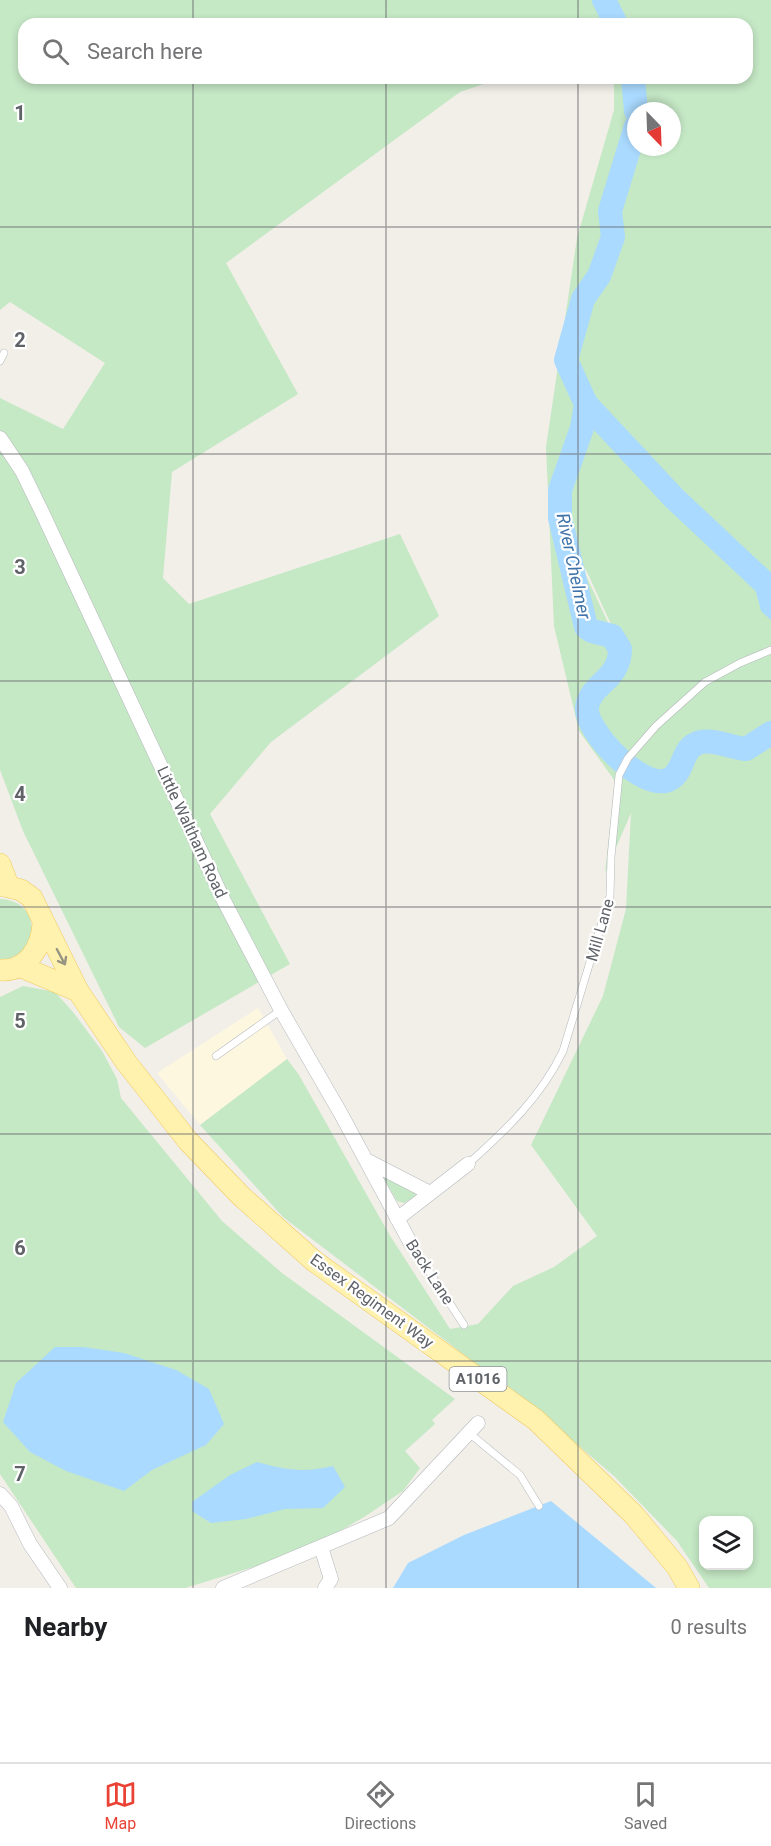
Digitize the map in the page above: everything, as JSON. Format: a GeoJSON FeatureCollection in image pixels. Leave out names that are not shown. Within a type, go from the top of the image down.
{"type":"FeatureCollection","features":[{"type":"Feature","properties":{"kind":"main road","name":"Essex Regiment Way"},"geometry":{"type":"LineString","coordinates":[[0,864],[4,885],[21,890],[32,898],[78,991],[158,1106],[241,1196],[314,1261],[536,1420],[634,1515],[677,1567],[689,1588]]}},
{"type":"Feature","properties":{"kind":"main road"},"geometry":{"type":"LineString","coordinates":[[6,971],[38,949],[43,923]]}},
{"type":"Feature","properties":{"kind":"main road"},"geometry":{"type":"LineString","coordinates":[[6,971],[78,991]]}},
{"type":"Feature","properties":{"kind":"street","name":"Little Waltham Road"},"geometry":{"type":"LineString","coordinates":[[0,438],[22,471],[41,510],[224,901],[281,1010],[397,1219]]}},
{"type":"Feature","properties":{"kind":"street"},"geometry":{"type":"LineString","coordinates":[[366,1160],[430,1193]]}},
{"type":"Feature","properties":{"kind":"street","name":"Mill Lane"},"geometry":{"type":"LineString","coordinates":[[397,1219],[468,1164]]}},
{"type":"Feature","properties":{"kind":"street","name":"Back Lane"},"geometry":{"type":"LineString","coordinates":[[397,1219],[411,1244]]}},
{"type":"Feature","properties":{"kind":"street"},"geometry":{"type":"LineString","coordinates":[[226,1587],[389,1518],[474,1428]]}},
{"type":"Feature","properties":{"kind":"street"},"geometry":{"type":"LineString","coordinates":[[0,1494],[11,1506],[30,1544],[60,1588]]}},
{"type":"Feature","properties":{"kind":"street"},"geometry":{"type":"LineString","coordinates":[[321,1547],[331,1579],[325,1588]]}},
{"type":"Feature","properties":{"kind":"lane","name":"Mill Lane"},"geometry":{"type":"LineString","coordinates":[[468,1164],[531,1103],[552,1075],[563,1051],[610,896],[611,857],[619,775],[628,758],[656,726],[705,682],[740,663],[771,650]]}},
{"type":"Feature","properties":{"kind":"lane"},"geometry":{"type":"LineString","coordinates":[[216,1056],[281,1010]]}},
{"type":"Feature","properties":{"kind":"lane","name":"Back Lane"},"geometry":{"type":"LineString","coordinates":[[411,1244],[464,1325]]}},
{"type":"Feature","properties":{"kind":"lane"},"geometry":{"type":"LineString","coordinates":[[474,1428],[520,1475],[539,1506]]}},
{"type":"Feature","properties":{"kind":"shaded area"},"geometry":{"type":"Polygon","coordinates":[[[258,1008],[287,1059],[200,1125],[157,1073],[258,1008]]]}},
{"type":"Feature","properties":{"kind":"green space"},"geometry":{"type":"Polygon","coordinates":[[[0,0],[771,0],[771,1588],[709,1588],[677,1541],[614,1476],[538,1411],[283,1217],[200,1125],[287,1059],[299,1075],[389,1234],[450,1329],[478,1324],[513,1286],[554,1267],[597,1236],[531,1145],[603,996],[626,909],[631,813],[605,873],[615,781],[579,731],[554,626],[546,447],[577,238],[614,110],[614,84],[753,84],[753,18],[18,18],[18,84],[483,84],[460,92],[226,263],[298,394],[172,472],[163,578],[189,604],[400,534],[439,616],[271,742],[210,814],[290,964],[145,1048],[119,1027],[23,831],[0,770],[0,398],[63,429],[105,363],[10,302],[0,310],[0,0]],[[566,533],[612,631],[615,666],[614,631],[566,533]]]}},
{"type":"Feature","properties":{"kind":"green space"},"geometry":{"type":"Polygon","coordinates":[[[0,899],[14,902],[23,908],[30,917],[32,928],[30,939],[24,948],[14,956],[0,961],[0,899]]]}},
{"type":"Feature","properties":{"kind":"green space"},"geometry":{"type":"Polygon","coordinates":[[[23,986],[55,992],[73,1012],[102,1051],[117,1079],[121,1098],[222,1221],[282,1273],[455,1399],[432,1420],[435,1424],[405,1451],[420,1468],[403,1491],[326,1539],[280,1559],[185,1588],[76,1588],[0,1474],[0,997],[23,986]]]}},
{"type":"Feature","properties":{"kind":"green space"},"geometry":{"type":"Polygon","coordinates":[[[381,1174],[415,1193],[416,1196],[404,1203],[397,1201],[381,1174]]]}},
{"type":"Feature","properties":{"kind":"water"},"geometry":{"type":"Polygon","coordinates":[[[761,572],[771,583],[771,620],[761,611],[754,584],[761,572]]]}},
{"type":"Feature","properties":{"kind":"water"},"geometry":{"type":"Polygon","coordinates":[[[55,1347],[83,1347],[124,1353],[176,1370],[209,1389],[224,1424],[206,1445],[152,1470],[124,1491],[66,1471],[30,1452],[3,1422],[16,1383],[55,1347]]]}},
{"type":"Feature","properties":{"kind":"water"},"geometry":{"type":"Polygon","coordinates":[[[257,1462],[295,1470],[333,1466],[345,1487],[323,1508],[285,1509],[246,1519],[211,1523],[192,1511],[192,1502],[230,1475],[257,1462]]]}},
{"type":"Feature","properties":{"kind":"water"},"geometry":{"type":"Polygon","coordinates":[[[551,1501],[656,1588],[393,1588],[408,1563],[464,1535],[551,1501]]]}},
{"type":"Feature","properties":{"kind":"waterway","name":"River Chelmer"},"geometry":{"type":"LineString","coordinates":[[604,0],[613,18]]}},
{"type":"Feature","properties":{"kind":"waterway","name":"River Chelmer"},"geometry":{"type":"LineString","coordinates":[[634,84],[635,102]]}},
{"type":"Feature","properties":{"kind":"waterway","name":"River Chelmer"},"geometry":{"type":"LineString","coordinates":[[627,155],[610,211],[613,237],[599,276],[583,299],[566,360],[586,404],[674,498],[771,589]]}},
{"type":"Feature","properties":{"kind":"waterway","name":"River Chelmer"},"geometry":{"type":"LineString","coordinates":[[586,404],[582,428],[560,490],[560,518],[586,627],[592,631],[612,636],[620,649],[615,668],[589,699],[587,707],[595,730],[605,744],[632,769],[659,781],[670,779],[675,775],[686,754],[694,745],[701,742],[712,742],[746,749],[771,733]]}}]}
